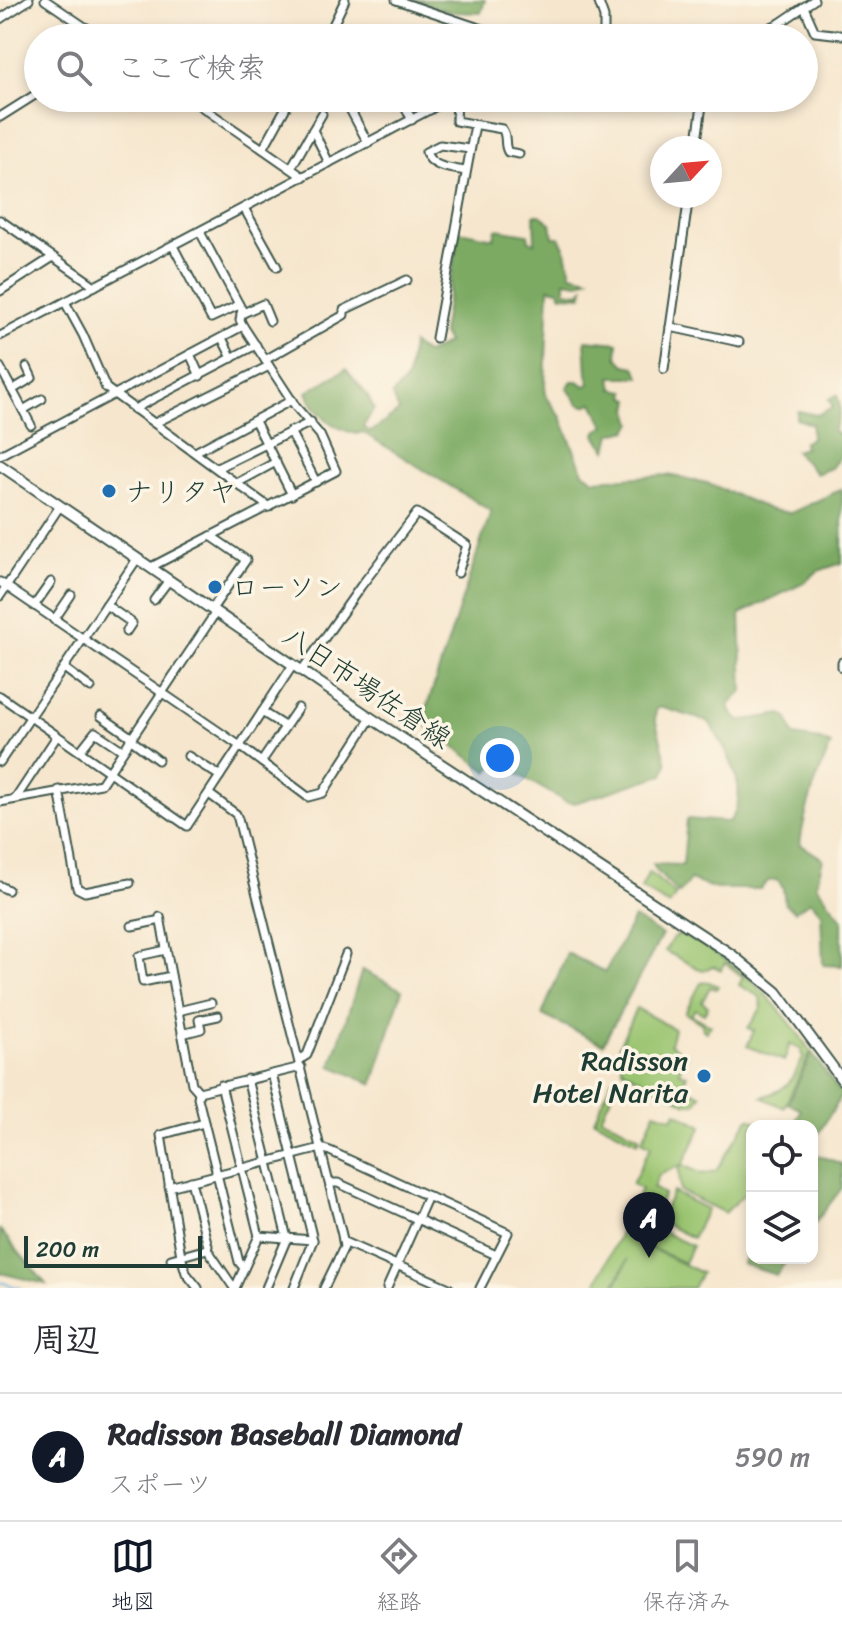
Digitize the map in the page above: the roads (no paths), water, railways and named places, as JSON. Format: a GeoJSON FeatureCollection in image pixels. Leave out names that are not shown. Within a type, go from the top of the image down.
{"type":"FeatureCollection","features":[{"type":"Feature","properties":{"kind":"main road","name":"八日市場佐倉線"},"geometry":{"type":"LineString","coordinates":[[0,465],[371,718],[753,971],[791,1009],[842,1080]]}},
{"type":"Feature","properties":{"kind":"street"},"geometry":{"type":"LineString","coordinates":[[0,19],[29,0]]}},
{"type":"Feature","properties":{"kind":"street"},"geometry":{"type":"LineString","coordinates":[[45,0],[81,24]]}},
{"type":"Feature","properties":{"kind":"street"},"geometry":{"type":"LineString","coordinates":[[333,24],[345,0]]}},
{"type":"Feature","properties":{"kind":"street"},"geometry":{"type":"LineString","coordinates":[[396,0],[467,24]]}},
{"type":"Feature","properties":{"kind":"street"},"geometry":{"type":"LineString","coordinates":[[598,0],[604,24]]}},
{"type":"Feature","properties":{"kind":"street"},"geometry":{"type":"LineString","coordinates":[[778,24],[814,0]]}},
{"type":"Feature","properties":{"kind":"street"},"geometry":{"type":"LineString","coordinates":[[804,7],[811,24]]}},
{"type":"Feature","properties":{"kind":"street"},"geometry":{"type":"LineString","coordinates":[[818,32],[842,35]]}},
{"type":"Feature","properties":{"kind":"street"},"geometry":{"type":"LineString","coordinates":[[0,117],[24,102]]}},
{"type":"Feature","properties":{"kind":"street"},"geometry":{"type":"LineString","coordinates":[[209,112],[303,177]]}},
{"type":"Feature","properties":{"kind":"street"},"geometry":{"type":"LineString","coordinates":[[263,149],[283,112]]}},
{"type":"Feature","properties":{"kind":"street"},"geometry":{"type":"LineString","coordinates":[[351,112],[368,143]]}},
{"type":"Feature","properties":{"kind":"street"},"geometry":{"type":"LineString","coordinates":[[408,112],[412,120]]}},
{"type":"Feature","properties":{"kind":"street"},"geometry":{"type":"LineString","coordinates":[[0,336],[426,112]]}},
{"type":"Feature","properties":{"kind":"street"},"geometry":{"type":"LineString","coordinates":[[455,112],[455,120],[502,129],[506,134],[508,152],[519,154]]}},
{"type":"Feature","properties":{"kind":"street"},"geometry":{"type":"LineString","coordinates":[[698,136],[701,112]]}},
{"type":"Feature","properties":{"kind":"street"},"geometry":{"type":"LineString","coordinates":[[291,168],[322,114]]}},
{"type":"Feature","properties":{"kind":"street"},"geometry":{"type":"LineString","coordinates":[[436,338],[475,125]]}},
{"type":"Feature","properties":{"kind":"street"},"geometry":{"type":"LineString","coordinates":[[313,130],[329,163]]}},
{"type":"Feature","properties":{"kind":"street"},"geometry":{"type":"LineString","coordinates":[[465,171],[437,165],[427,157],[426,152],[442,145],[470,149]]}},
{"type":"Feature","properties":{"kind":"street"},"geometry":{"type":"LineString","coordinates":[[244,208],[277,267]]}},
{"type":"Feature","properties":{"kind":"street"},"geometry":{"type":"LineString","coordinates":[[664,369],[687,208]]}},
{"type":"Feature","properties":{"kind":"street"},"geometry":{"type":"LineString","coordinates":[[0,220],[95,286]]}},
{"type":"Feature","properties":{"kind":"street"},"geometry":{"type":"LineString","coordinates":[[151,567],[336,471],[324,442],[243,326],[239,305],[200,232]]}},
{"type":"Feature","properties":{"kind":"street"},"geometry":{"type":"LineString","coordinates":[[173,246],[211,318],[239,305]]}},
{"type":"Feature","properties":{"kind":"street"},"geometry":{"type":"LineString","coordinates":[[0,291],[53,257]]}},
{"type":"Feature","properties":{"kind":"street"},"geometry":{"type":"LineString","coordinates":[[155,423],[267,363],[344,315],[344,310],[407,280]]}},
{"type":"Feature","properties":{"kind":"street"},"geometry":{"type":"LineString","coordinates":[[65,302],[106,388],[269,507]]}},
{"type":"Feature","properties":{"kind":"street"},"geometry":{"type":"LineString","coordinates":[[241,314],[263,304],[270,321]]}},
{"type":"Feature","properties":{"kind":"street"},"geometry":{"type":"LineString","coordinates":[[0,455],[243,326]]}},
{"type":"Feature","properties":{"kind":"street"},"geometry":{"type":"LineString","coordinates":[[670,327],[739,342]]}},
{"type":"Feature","properties":{"kind":"street"},"geometry":{"type":"LineString","coordinates":[[222,338],[232,358]]}},
{"type":"Feature","properties":{"kind":"street"},"geometry":{"type":"LineString","coordinates":[[134,409],[256,345]]}},
{"type":"Feature","properties":{"kind":"street"},"geometry":{"type":"LineString","coordinates":[[190,354],[200,376]]}},
{"type":"Feature","properties":{"kind":"street"},"geometry":{"type":"LineString","coordinates":[[0,367],[2,377],[31,425]]}},
{"type":"Feature","properties":{"kind":"street"},"geometry":{"type":"LineString","coordinates":[[12,390],[32,378],[27,367]]}},
{"type":"Feature","properties":{"kind":"street"},"geometry":{"type":"LineString","coordinates":[[23,410],[42,399]]}},
{"type":"Feature","properties":{"kind":"street"},"geometry":{"type":"LineString","coordinates":[[195,452],[292,400]]}},
{"type":"Feature","properties":{"kind":"street"},"geometry":{"type":"LineString","coordinates":[[255,421],[292,495]]}},
{"type":"Feature","properties":{"kind":"street"},"geometry":{"type":"LineString","coordinates":[[217,468],[311,422]]}},
{"type":"Feature","properties":{"kind":"street"},"geometry":{"type":"LineString","coordinates":[[290,431],[316,482]]}},
{"type":"Feature","properties":{"kind":"street"},"geometry":{"type":"LineString","coordinates":[[237,483],[276,462]]}},
{"type":"Feature","properties":{"kind":"street"},"geometry":{"type":"LineString","coordinates":[[0,596],[3,584],[60,506]]}},
{"type":"Feature","properties":{"kind":"street"},"geometry":{"type":"LineString","coordinates":[[0,696],[187,826],[262,712],[417,513],[467,545],[458,573]]}},
{"type":"Feature","properties":{"kind":"street"},"geometry":{"type":"LineString","coordinates":[[0,802],[101,784],[246,560],[211,536]]}},
{"type":"Feature","properties":{"kind":"street"},"geometry":{"type":"LineString","coordinates":[[0,762],[137,559]]}},
{"type":"Feature","properties":{"kind":"street"},"geometry":{"type":"LineString","coordinates":[[154,600],[169,580]]}},
{"type":"Feature","properties":{"kind":"street"},"geometry":{"type":"LineString","coordinates":[[34,606],[51,582]]}},
{"type":"Feature","properties":{"kind":"street"},"geometry":{"type":"LineString","coordinates":[[3,584],[262,761],[308,797],[320,795],[371,718]]}},
{"type":"Feature","properties":{"kind":"street"},"geometry":{"type":"LineString","coordinates":[[54,620],[71,595]]}},
{"type":"Feature","properties":{"kind":"street"},"geometry":{"type":"LineString","coordinates":[[106,605],[132,623],[126,632]]}},
{"type":"Feature","properties":{"kind":"street"},"geometry":{"type":"LineString","coordinates":[[64,668],[91,688]]}},
{"type":"Feature","properties":{"kind":"street"},"geometry":{"type":"LineString","coordinates":[[262,761],[298,708]]}},
{"type":"Feature","properties":{"kind":"street"},"geometry":{"type":"LineString","coordinates":[[262,712],[284,726]]}},
{"type":"Feature","properties":{"kind":"street"},"geometry":{"type":"LineString","coordinates":[[101,716],[158,760]]}},
{"type":"Feature","properties":{"kind":"street"},"geometry":{"type":"LineString","coordinates":[[80,751],[95,732],[122,750]]}},
{"type":"Feature","properties":{"kind":"street"},"geometry":{"type":"LineString","coordinates":[[16,798],[57,736]]}},
{"type":"Feature","properties":{"kind":"street"},"geometry":{"type":"LineString","coordinates":[[188,756],[220,776]]}},
{"type":"Feature","properties":{"kind":"street"},"geometry":{"type":"LineString","coordinates":[[59,790],[77,888],[85,892],[130,883]]}},
{"type":"Feature","properties":{"kind":"street"},"geometry":{"type":"LineString","coordinates":[[209,794],[236,814],[238,819],[330,1183],[344,1242],[326,1287]]}},
{"type":"Feature","properties":{"kind":"street"},"geometry":{"type":"LineString","coordinates":[[132,926],[161,918],[192,1084],[199,1092],[239,1262],[244,1268]]}},
{"type":"Feature","properties":{"kind":"street"},"geometry":{"type":"LineString","coordinates":[[166,950],[139,956],[143,982],[171,976]]}},
{"type":"Feature","properties":{"kind":"street"},"geometry":{"type":"LineString","coordinates":[[199,1092],[300,1064],[307,1055],[346,954]]}},
{"type":"Feature","properties":{"kind":"street"},"geometry":{"type":"LineString","coordinates":[[178,1011],[211,1003]]}},
{"type":"Feature","properties":{"kind":"street"},"geometry":{"type":"LineString","coordinates":[[182,1034],[201,1029],[199,1020],[218,1016]]}},
{"type":"Feature","properties":{"kind":"street"},"geometry":{"type":"LineString","coordinates":[[272,1074],[313,1240],[294,1288]]}},
{"type":"Feature","properties":{"kind":"street"},"geometry":{"type":"LineString","coordinates":[[247,1079],[287,1238],[266,1288]]}},
{"type":"Feature","properties":{"kind":"street"},"geometry":{"type":"LineString","coordinates":[[221,1085],[259,1236],[235,1288]]}},
{"type":"Feature","properties":{"kind":"street"},"geometry":{"type":"LineString","coordinates":[[198,1288],[186,1273],[181,1256],[161,1135],[204,1123]]}},
{"type":"Feature","properties":{"kind":"street"},"geometry":{"type":"LineString","coordinates":[[169,1187],[321,1148],[508,1233],[480,1288]]}},
{"type":"Feature","properties":{"kind":"street"},"geometry":{"type":"LineString","coordinates":[[171,1259],[207,1249],[208,1246],[191,1181]]}},
{"type":"Feature","properties":{"kind":"street"},"geometry":{"type":"LineString","coordinates":[[330,1183],[338,1183],[496,1255]]}},
{"type":"Feature","properties":{"kind":"street"},"geometry":{"type":"LineString","coordinates":[[387,1288],[428,1196]]}},
{"type":"Feature","properties":{"kind":"street"},"geometry":{"type":"LineString","coordinates":[[259,1236],[313,1240]]}},
{"type":"Feature","properties":{"kind":"street"},"geometry":{"type":"LineString","coordinates":[[344,1242],[449,1288]]}},
{"type":"Feature","properties":{"kind":"street"},"geometry":{"type":"LineString","coordinates":[[210,1253],[235,1288]]}},
{"type":"Feature","properties":{"kind":"waterway"},"geometry":{"type":"LineString","coordinates":[[0,1282],[20,1288]]}},
{"type":"Feature","properties":{"kind":"place","name":"ナリタヤ"},"geometry":{"type":"Point","coordinates":[109,491]}},
{"type":"Feature","properties":{"kind":"place","name":"ローソン"},"geometry":{"type":"Point","coordinates":[215,587]}},
{"type":"Feature","properties":{"kind":"place","name":"Radisson Hotel Narita"},"geometry":{"type":"Point","coordinates":[704,1076]}},
{"type":"Feature","properties":{"kind":"place","name":"Radisson Baseball Diamond"},"geometry":{"type":"Point","coordinates":[649,1258]}}]}
